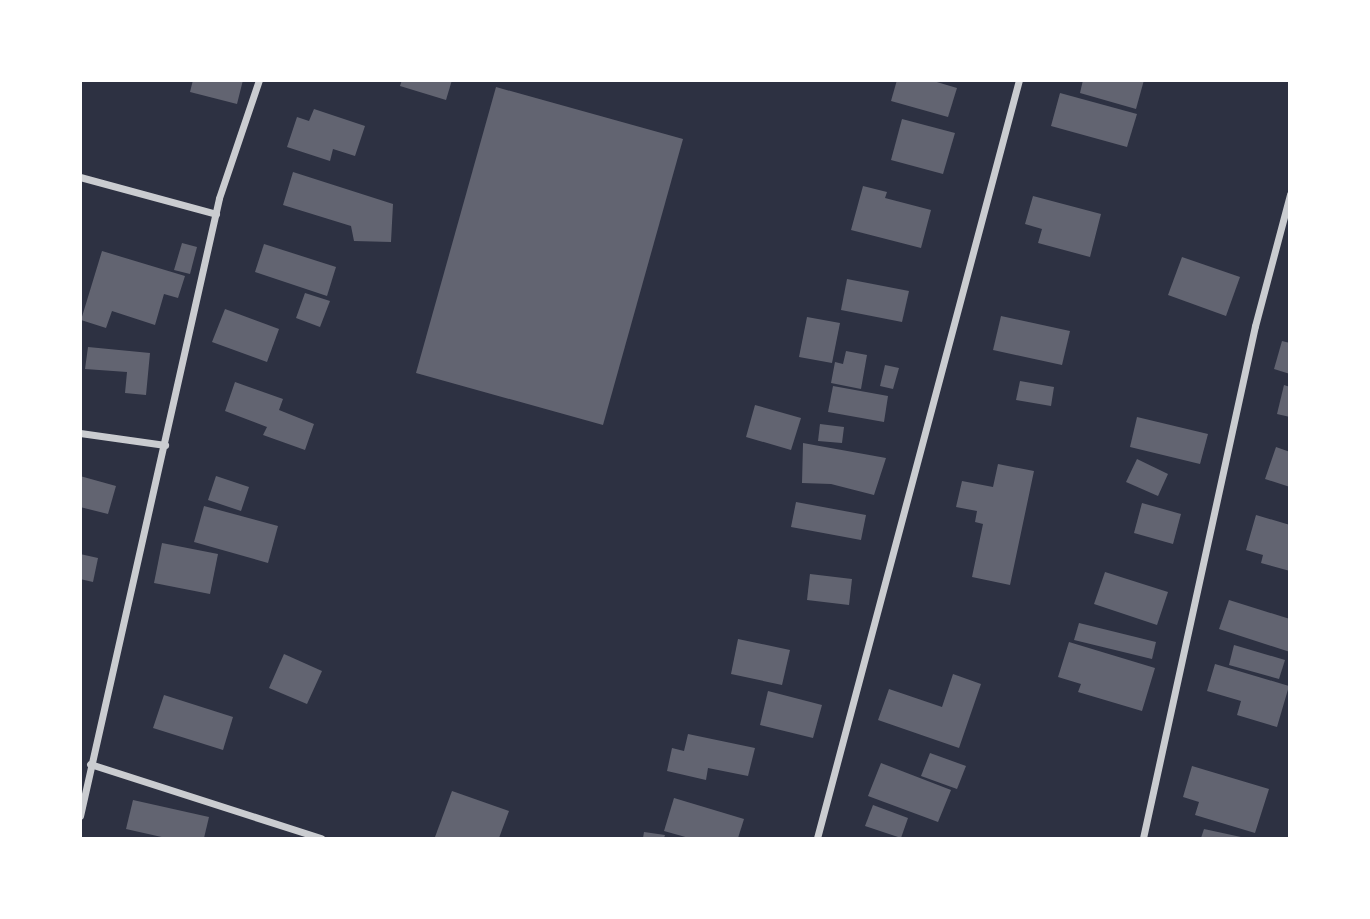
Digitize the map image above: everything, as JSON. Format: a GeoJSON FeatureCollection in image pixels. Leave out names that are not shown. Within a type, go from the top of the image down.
{"type":"FeatureCollection","features":[{"type":"Feature","properties":{"kind":"street"},"geometry":{"type":"LineString","coordinates":[[80,816],[90,764],[127,620],[216,214],[259,80]]}},
{"type":"Feature","properties":{"kind":"street"},"geometry":{"type":"LineString","coordinates":[[817,838],[1019,80]]}},
{"type":"Feature","properties":{"kind":"street"},"geometry":{"type":"LineString","coordinates":[[80,177],[216,214]]}},
{"type":"Feature","properties":{"kind":"street"},"geometry":{"type":"LineString","coordinates":[[1143,838],[1255,326],[1290,194]]}},
{"type":"Feature","properties":{"kind":"street"},"geometry":{"type":"LineString","coordinates":[[80,433],[165,445]]}},
{"type":"Feature","properties":{"kind":"street"},"geometry":{"type":"LineString","coordinates":[[90,764],[321,838]]}},
{"type":"Feature","properties":{"kind":"building"},"geometry":{"type":"Polygon","coordinates":[[[193,80],[243,80],[237,104],[190,92],[193,80]]]}},
{"type":"Feature","properties":{"kind":"building"},"geometry":{"type":"Polygon","coordinates":[[[402,80],[452,80],[446,100],[400,86],[402,80]]]}},
{"type":"Feature","properties":{"kind":"building"},"geometry":{"type":"Polygon","coordinates":[[[897,80],[930,80],[957,88],[948,117],[891,101],[897,80]]]}},
{"type":"Feature","properties":{"kind":"building"},"geometry":{"type":"Polygon","coordinates":[[[1083,80],[1144,80],[1136,109],[1080,93],[1083,80]]]}},
{"type":"Feature","properties":{"kind":"building"},"geometry":{"type":"Polygon","coordinates":[[[496,87],[683,139],[603,425],[416,373],[496,87]]]}},
{"type":"Feature","properties":{"kind":"building"},"geometry":{"type":"Polygon","coordinates":[[[1060,93],[1137,114],[1127,147],[1051,126],[1060,93]]]}},
{"type":"Feature","properties":{"kind":"building"},"geometry":{"type":"Polygon","coordinates":[[[314,109],[365,126],[355,156],[333,149],[330,161],[287,147],[297,117],[309,121],[314,109]]]}},
{"type":"Feature","properties":{"kind":"building"},"geometry":{"type":"Polygon","coordinates":[[[902,119],[955,133],[943,174],[891,160],[902,119]]]}},
{"type":"Feature","properties":{"kind":"building"},"geometry":{"type":"Polygon","coordinates":[[[293,172],[393,204],[391,242],[354,241],[351,226],[283,205],[293,172]]]}},
{"type":"Feature","properties":{"kind":"building"},"geometry":{"type":"Polygon","coordinates":[[[863,186],[887,192],[885,198],[931,210],[921,248],[851,230],[863,186]]]}},
{"type":"Feature","properties":{"kind":"building"},"geometry":{"type":"Polygon","coordinates":[[[1033,196],[1101,214],[1090,257],[1038,243],[1042,229],[1025,224],[1033,196]]]}},
{"type":"Feature","properties":{"kind":"building"},"geometry":{"type":"Polygon","coordinates":[[[182,243],[197,247],[190,274],[174,270],[182,243]]]}},
{"type":"Feature","properties":{"kind":"building"},"geometry":{"type":"Polygon","coordinates":[[[264,244],[336,267],[327,296],[255,272],[264,244]]]}},
{"type":"Feature","properties":{"kind":"building"},"geometry":{"type":"Polygon","coordinates":[[[102,251],[185,276],[178,298],[164,294],[155,325],[112,311],[106,328],[81,320],[102,251]]]}},
{"type":"Feature","properties":{"kind":"building"},"geometry":{"type":"Polygon","coordinates":[[[1182,257],[1240,277],[1226,316],[1168,295],[1182,257]]]}},
{"type":"Feature","properties":{"kind":"building"},"geometry":{"type":"Polygon","coordinates":[[[847,279],[909,291],[902,322],[841,310],[847,279]]]}},
{"type":"Feature","properties":{"kind":"building"},"geometry":{"type":"Polygon","coordinates":[[[305,293],[330,301],[320,327],[296,318],[305,293]]]}},
{"type":"Feature","properties":{"kind":"building"},"geometry":{"type":"Polygon","coordinates":[[[225,309],[279,329],[267,362],[212,342],[225,309]]]}},
{"type":"Feature","properties":{"kind":"building"},"geometry":{"type":"Polygon","coordinates":[[[1001,316],[1070,331],[1062,365],[993,350],[1001,316]]]}},
{"type":"Feature","properties":{"kind":"building"},"geometry":{"type":"Polygon","coordinates":[[[807,317],[840,323],[832,363],[799,357],[807,317]]]}},
{"type":"Feature","properties":{"kind":"building"},"geometry":{"type":"Polygon","coordinates":[[[1282,341],[1290,343],[1290,374],[1274,369],[1282,341]]]}},
{"type":"Feature","properties":{"kind":"building"},"geometry":{"type":"Polygon","coordinates":[[[88,347],[150,353],[146,395],[125,393],[127,372],[85,369],[88,347]]]}},
{"type":"Feature","properties":{"kind":"building"},"geometry":{"type":"Polygon","coordinates":[[[846,351],[867,355],[861,389],[831,383],[835,362],[843,364],[846,351]]]}},
{"type":"Feature","properties":{"kind":"building"},"geometry":{"type":"Polygon","coordinates":[[[885,365],[899,368],[893,389],[880,386],[885,365]]]}},
{"type":"Feature","properties":{"kind":"building"},"geometry":{"type":"Polygon","coordinates":[[[1020,381],[1054,387],[1051,406],[1016,400],[1020,381]]]}},
{"type":"Feature","properties":{"kind":"building"},"geometry":{"type":"Polygon","coordinates":[[[235,382],[283,399],[279,410],[314,424],[305,450],[263,435],[267,427],[225,411],[235,382]]]}},
{"type":"Feature","properties":{"kind":"building"},"geometry":{"type":"Polygon","coordinates":[[[1284,385],[1290,387],[1290,417],[1277,414],[1284,385]]]}},
{"type":"Feature","properties":{"kind":"building"},"geometry":{"type":"Polygon","coordinates":[[[833,386],[888,396],[884,422],[828,412],[833,386]]]}},
{"type":"Feature","properties":{"kind":"building"},"geometry":{"type":"Polygon","coordinates":[[[755,405],[801,418],[791,450],[746,437],[755,405]]]}},
{"type":"Feature","properties":{"kind":"building"},"geometry":{"type":"Polygon","coordinates":[[[1137,417],[1208,434],[1200,464],[1130,447],[1137,417]]]}},
{"type":"Feature","properties":{"kind":"building"},"geometry":{"type":"Polygon","coordinates":[[[820,424],[844,427],[842,443],[818,441],[820,424]]]}},
{"type":"Feature","properties":{"kind":"building"},"geometry":{"type":"Polygon","coordinates":[[[803,443],[886,458],[874,495],[831,484],[802,483],[803,443]]]}},
{"type":"Feature","properties":{"kind":"building"},"geometry":{"type":"Polygon","coordinates":[[[1276,447],[1290,452],[1290,487],[1265,479],[1276,447]]]}},
{"type":"Feature","properties":{"kind":"building"},"geometry":{"type":"Polygon","coordinates":[[[1137,459],[1168,474],[1158,496],[1126,482],[1137,459]]]}},
{"type":"Feature","properties":{"kind":"building"},"geometry":{"type":"Polygon","coordinates":[[[998,464],[1034,471],[1010,585],[972,577],[983,524],[975,522],[977,511],[956,507],[962,481],[993,487],[998,464]]]}},
{"type":"Feature","properties":{"kind":"building"},"geometry":{"type":"Polygon","coordinates":[[[80,476],[116,486],[108,514],[80,507],[80,476]]]}},
{"type":"Feature","properties":{"kind":"building"},"geometry":{"type":"Polygon","coordinates":[[[216,476],[249,487],[241,511],[208,500],[216,476]]]}},
{"type":"Feature","properties":{"kind":"building"},"geometry":{"type":"Polygon","coordinates":[[[796,502],[866,515],[861,540],[791,527],[796,502]]]}},
{"type":"Feature","properties":{"kind":"building"},"geometry":{"type":"Polygon","coordinates":[[[1142,503],[1181,514],[1173,544],[1134,533],[1142,503]]]}},
{"type":"Feature","properties":{"kind":"building"},"geometry":{"type":"Polygon","coordinates":[[[204,506],[278,526],[268,563],[194,542],[204,506]]]}},
{"type":"Feature","properties":{"kind":"building"},"geometry":{"type":"Polygon","coordinates":[[[1256,515],[1290,525],[1290,571],[1261,563],[1263,555],[1246,550],[1256,515]]]}},
{"type":"Feature","properties":{"kind":"building"},"geometry":{"type":"Polygon","coordinates":[[[162,543],[218,554],[210,594],[154,583],[162,543]]]}},
{"type":"Feature","properties":{"kind":"building"},"geometry":{"type":"Polygon","coordinates":[[[80,554],[98,558],[93,582],[80,579],[80,554]]]}},
{"type":"Feature","properties":{"kind":"building"},"geometry":{"type":"Polygon","coordinates":[[[1105,572],[1168,592],[1157,625],[1094,604],[1105,572]]]}},
{"type":"Feature","properties":{"kind":"building"},"geometry":{"type":"Polygon","coordinates":[[[810,574],[852,579],[849,605],[807,600],[810,574]]]}},
{"type":"Feature","properties":{"kind":"building"},"geometry":{"type":"Polygon","coordinates":[[[1229,600],[1290,619],[1290,652],[1219,629],[1229,600]]]}},
{"type":"Feature","properties":{"kind":"building"},"geometry":{"type":"Polygon","coordinates":[[[1079,623],[1156,642],[1152,659],[1074,640],[1079,623]]]}},
{"type":"Feature","properties":{"kind":"building"},"geometry":{"type":"Polygon","coordinates":[[[738,639],[790,650],[782,685],[731,674],[738,639]]]}},
{"type":"Feature","properties":{"kind":"building"},"geometry":{"type":"Polygon","coordinates":[[[1069,642],[1155,668],[1142,711],[1078,692],[1081,684],[1058,677],[1069,642]]]}},
{"type":"Feature","properties":{"kind":"building"},"geometry":{"type":"Polygon","coordinates":[[[1234,645],[1285,660],[1279,679],[1229,665],[1234,645]]]}},
{"type":"Feature","properties":{"kind":"building"},"geometry":{"type":"Polygon","coordinates":[[[284,654],[322,671],[307,704],[269,688],[284,654]]]}},
{"type":"Feature","properties":{"kind":"building"},"geometry":{"type":"Polygon","coordinates":[[[1215,664],[1289,686],[1277,727],[1237,715],[1241,701],[1207,691],[1215,664]]]}},
{"type":"Feature","properties":{"kind":"building"},"geometry":{"type":"Polygon","coordinates":[[[953,674],[981,684],[959,748],[878,720],[889,689],[942,707],[953,674]]]}},
{"type":"Feature","properties":{"kind":"building"},"geometry":{"type":"Polygon","coordinates":[[[768,691],[822,705],[813,738],[760,725],[768,691]]]}},
{"type":"Feature","properties":{"kind":"building"},"geometry":{"type":"Polygon","coordinates":[[[164,695],[233,717],[223,750],[153,728],[164,695]]]}},
{"type":"Feature","properties":{"kind":"building"},"geometry":{"type":"Polygon","coordinates":[[[688,734],[755,748],[748,776],[708,768],[706,780],[667,771],[672,748],[684,751],[688,734]]]}},
{"type":"Feature","properties":{"kind":"building"},"geometry":{"type":"Polygon","coordinates":[[[930,753],[966,766],[957,789],[921,776],[930,753]]]}},
{"type":"Feature","properties":{"kind":"building"},"geometry":{"type":"Polygon","coordinates":[[[881,763],[951,790],[938,822],[868,796],[881,763]]]}},
{"type":"Feature","properties":{"kind":"building"},"geometry":{"type":"Polygon","coordinates":[[[1192,766],[1269,789],[1255,833],[1195,815],[1199,802],[1183,797],[1192,766]]]}},
{"type":"Feature","properties":{"kind":"building"},"geometry":{"type":"Polygon","coordinates":[[[452,791],[509,811],[499,838],[435,837],[452,791]]]}},
{"type":"Feature","properties":{"kind":"building"},"geometry":{"type":"Polygon","coordinates":[[[674,798],[744,819],[738,838],[689,838],[664,831],[674,798]]]}},
{"type":"Feature","properties":{"kind":"building"},"geometry":{"type":"Polygon","coordinates":[[[133,800],[209,817],[204,838],[166,838],[126,829],[133,800]]]}},
{"type":"Feature","properties":{"kind":"building"},"geometry":{"type":"Polygon","coordinates":[[[873,805],[908,818],[901,838],[865,826],[873,805]]]}},
{"type":"Feature","properties":{"kind":"building"},"geometry":{"type":"Polygon","coordinates":[[[1204,829],[1241,837],[1241,838],[1201,838],[1204,829]]]}},
{"type":"Feature","properties":{"kind":"building"},"geometry":{"type":"Polygon","coordinates":[[[644,832],[665,835],[664,838],[643,838],[644,832]]]}}]}
